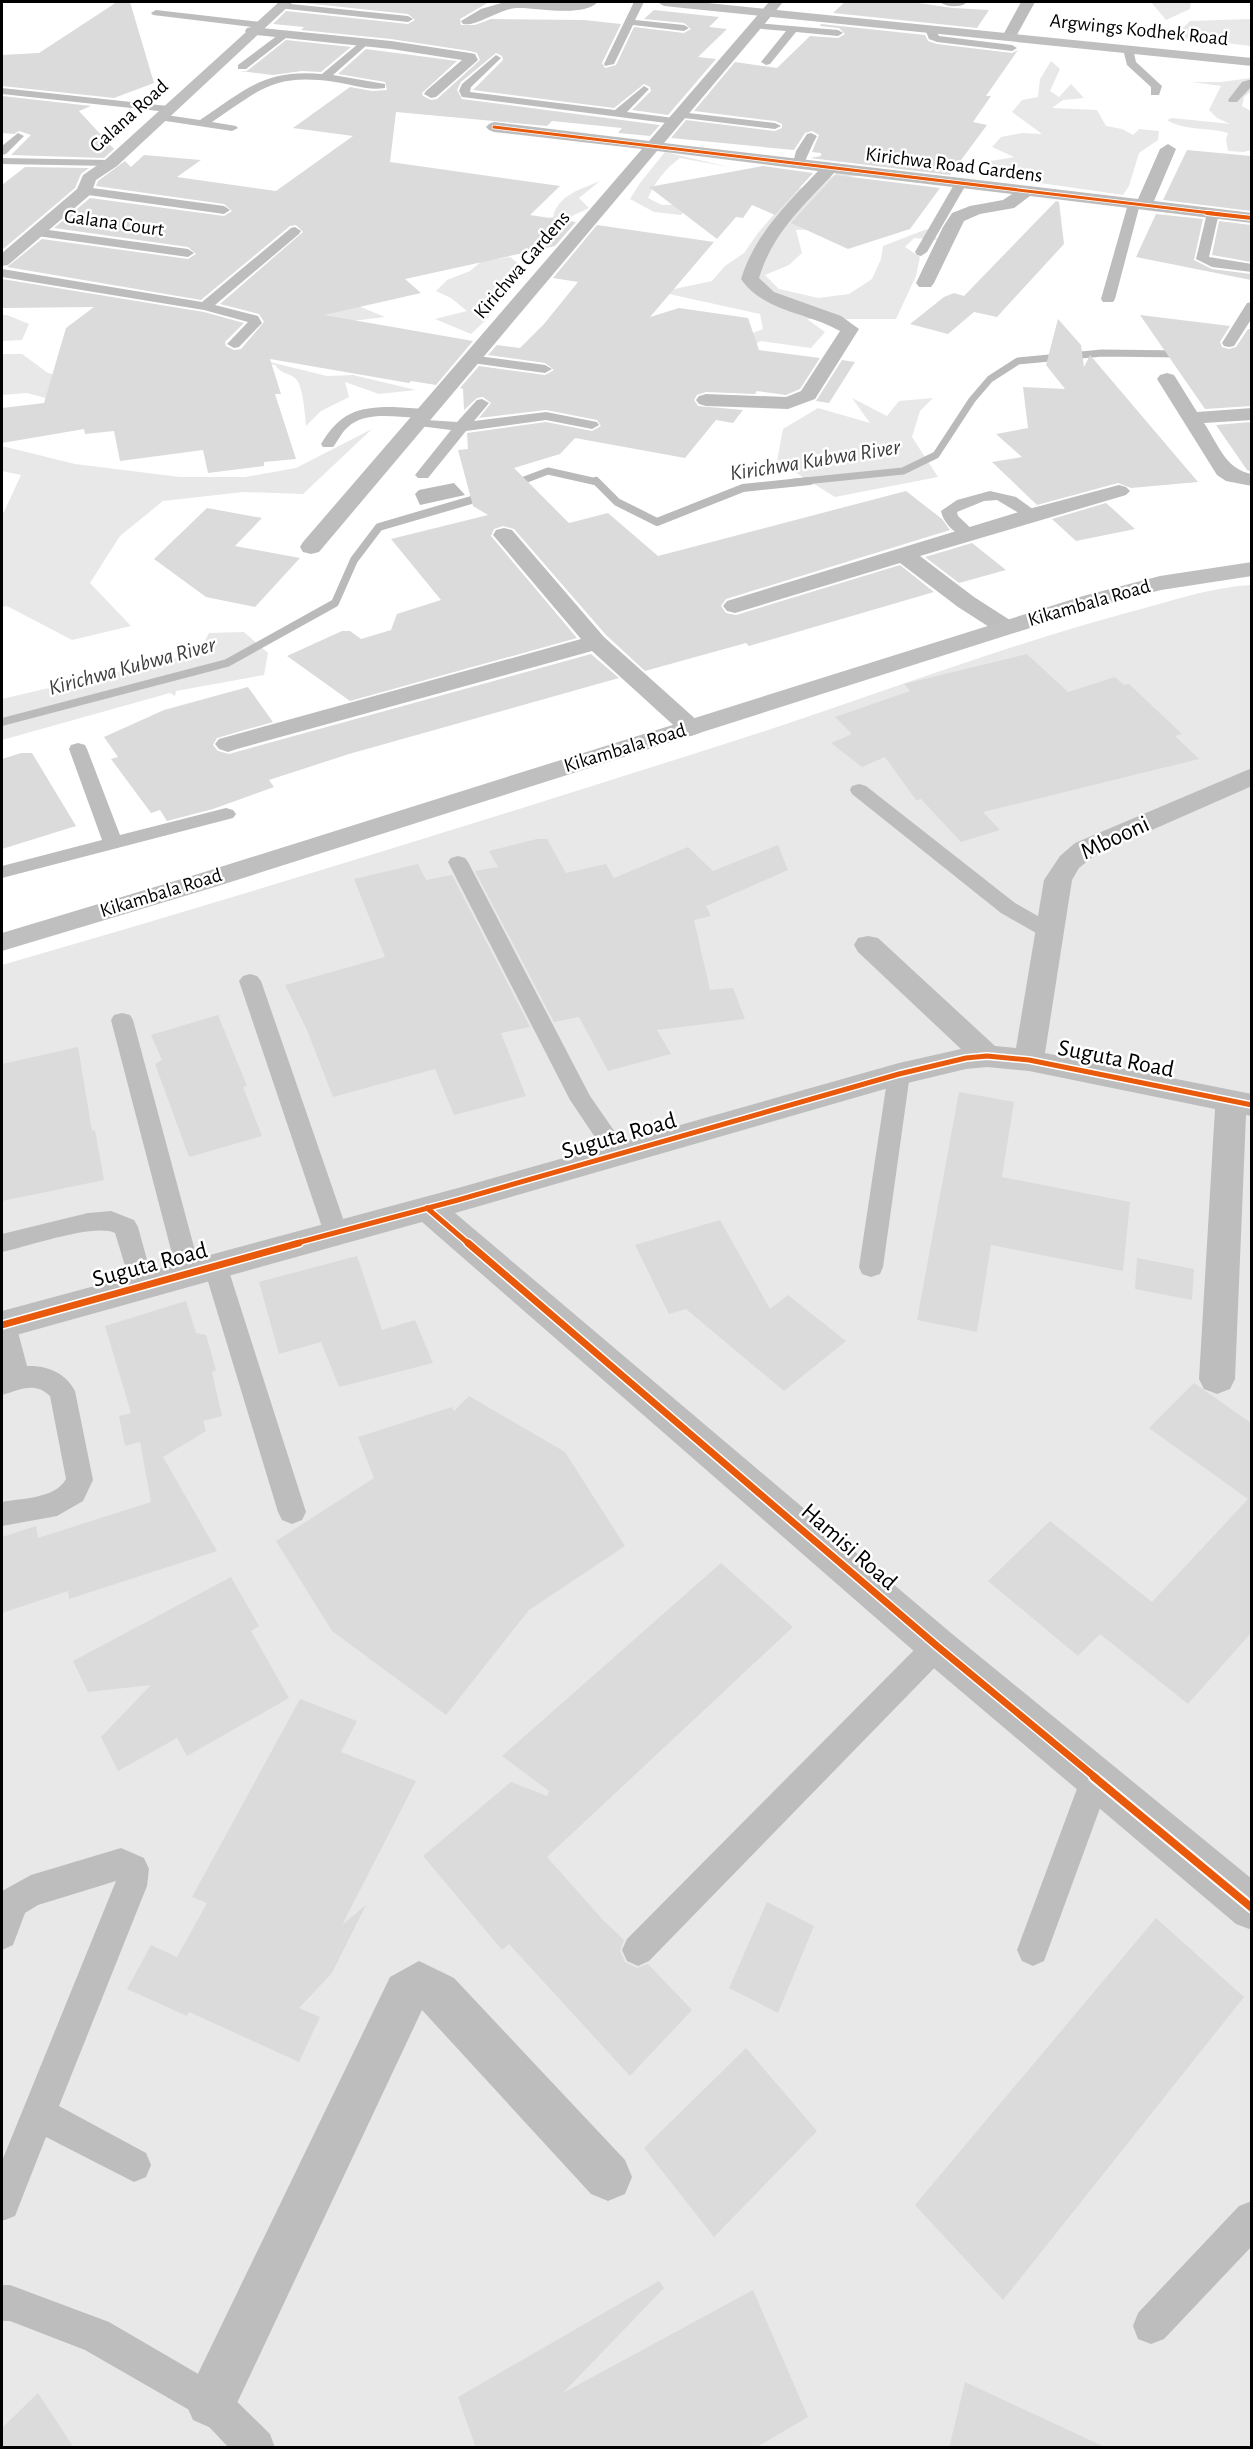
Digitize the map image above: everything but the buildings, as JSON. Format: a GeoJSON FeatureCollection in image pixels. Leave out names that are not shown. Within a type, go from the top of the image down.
{"type":"FeatureCollection","features":[{"type":"Feature","properties":{"kind":"main road","name":"Argwings Kodhek Road"},"geometry":{"type":"LineString","coordinates":[[664,2],[930,29],[1010,42],[1128,49],[1251,62]]}},
{"type":"Feature","properties":{"kind":"main road","name":"Galana Road"},"geometry":{"type":"LineString","coordinates":[[2,261],[85,182],[111,163],[284,4]]}},
{"type":"Feature","properties":{"kind":"main road","name":"Kikambala Road"},"geometry":{"type":"LineString","coordinates":[[2,942],[691,728],[1005,627],[1160,583],[1251,568]]}},
{"type":"Feature","properties":{"kind":"street"},"geometry":{"type":"LineString","coordinates":[[468,21],[493,8],[505,5],[576,5],[591,2]]}},
{"type":"Feature","properties":{"kind":"street"},"geometry":{"type":"LineString","coordinates":[[1010,42],[1028,2]]}},
{"type":"Feature","properties":{"kind":"street","name":"Kirichwa Gardens"},"geometry":{"type":"LineString","coordinates":[[311,547],[766,13]]}},
{"type":"Feature","properties":{"kind":"street"},"geometry":{"type":"LineString","coordinates":[[256,28],[286,34],[470,57],[471,60],[431,94]]}},
{"type":"Feature","properties":{"kind":"street","name":"Kirichwa Road Gardens"},"geometry":{"type":"LineString","coordinates":[[494,127],[1251,218]]}},
{"type":"Feature","properties":{"kind":"street"},"geometry":{"type":"LineString","coordinates":[[1139,204],[1168,149]]}},
{"type":"Feature","properties":{"kind":"street"},"geometry":{"type":"LineString","coordinates":[[706,400],[788,403],[808,395],[850,329],[834,320],[768,296],[750,279],[753,263],[762,247],[830,167]]}},
{"type":"Feature","properties":{"kind":"street"},"geometry":{"type":"LineString","coordinates":[[925,283],[958,217],[976,210],[1008,204],[1028,190]]}},
{"type":"Feature","properties":{"kind":"street"},"geometry":{"type":"LineString","coordinates":[[1167,379],[1224,471],[1233,477],[1251,480]]}},
{"type":"Feature","properties":{"kind":"street"},"geometry":{"type":"LineString","coordinates":[[1193,418],[1251,414]]}},
{"type":"Feature","properties":{"kind":"street"},"geometry":{"type":"LineString","coordinates":[[735,606],[969,534],[1119,491]]}},
{"type":"Feature","properties":{"kind":"street"},"geometry":{"type":"LineString","coordinates":[[504,535],[596,642],[691,728]]}},
{"type":"Feature","properties":{"kind":"street"},"geometry":{"type":"LineString","coordinates":[[903,554],[966,602],[1005,627]]}},
{"type":"Feature","properties":{"kind":"street"},"geometry":{"type":"LineString","coordinates":[[228,744],[596,642]]}},
{"type":"Feature","properties":{"kind":"street","name":"Mbooni"},"geometry":{"type":"LineString","coordinates":[[1029,1060],[1058,880],[1071,858],[1085,849],[1251,776]]}},
{"type":"Feature","properties":{"kind":"street"},"geometry":{"type":"LineString","coordinates":[[868,945],[987,1056]]}},
{"type":"Feature","properties":{"kind":"street","name":"Suguta Road"},"geometry":{"type":"LineString","coordinates":[[3,1325],[620,1155],[899,1074],[966,1058],[987,1056],[1029,1060],[1241,1103]]}},
{"type":"Feature","properties":{"kind":"street"},"geometry":{"type":"LineString","coordinates":[[1217,1379],[1241,1103]]}},
{"type":"Feature","properties":{"kind":"street","name":"Hamisi Road"},"geometry":{"type":"LineString","coordinates":[[427,1208],[937,1646],[1251,1908]]}},
{"type":"Feature","properties":{"kind":"street"},"geometry":{"type":"LineString","coordinates":[[211,2402],[406,1993],[419,1984],[438,1994],[608,2177]]}},
{"type":"Feature","properties":{"kind":"lane"},"geometry":{"type":"LineString","coordinates":[[609,64],[639,2]]}},
{"type":"Feature","properties":{"kind":"lane"},"geometry":{"type":"LineString","coordinates":[[945,2],[961,3]]}},
{"type":"Feature","properties":{"kind":"lane"},"geometry":{"type":"LineString","coordinates":[[284,4],[408,19]]}},
{"type":"Feature","properties":{"kind":"lane"},"geometry":{"type":"LineString","coordinates":[[207,5],[207,19]]}},
{"type":"Feature","properties":{"kind":"lane"},"geometry":{"type":"LineString","coordinates":[[156,13],[256,28]]}},
{"type":"Feature","properties":{"kind":"lane"},"geometry":{"type":"LineString","coordinates":[[766,13],[793,29],[838,33]]}},
{"type":"Feature","properties":{"kind":"lane"},"geometry":{"type":"LineString","coordinates":[[628,22],[684,28]]}},
{"type":"Feature","properties":{"kind":"lane"},"geometry":{"type":"LineString","coordinates":[[766,62],[793,29]]}},
{"type":"Feature","properties":{"kind":"lane"},"geometry":{"type":"LineString","coordinates":[[242,67],[286,34]]}},
{"type":"Feature","properties":{"kind":"lane"},"geometry":{"type":"LineString","coordinates":[[324,77],[364,42]]}},
{"type":"Feature","properties":{"kind":"lane"},"geometry":{"type":"LineString","coordinates":[[1128,49],[1131,63],[1157,86],[1155,93]]}},
{"type":"Feature","properties":{"kind":"lane"},"geometry":{"type":"LineString","coordinates":[[496,58],[466,86],[464,91],[466,95],[475,98],[618,114],[775,126]]}},
{"type":"Feature","properties":{"kind":"lane"},"geometry":{"type":"LineString","coordinates":[[201,124],[265,82],[300,75],[381,86]]}},
{"type":"Feature","properties":{"kind":"lane"},"geometry":{"type":"LineString","coordinates":[[1233,100],[1246,84],[1251,82]]}},
{"type":"Feature","properties":{"kind":"lane"},"geometry":{"type":"LineString","coordinates":[[618,114],[644,89]]}},
{"type":"Feature","properties":{"kind":"lane"},"geometry":{"type":"LineString","coordinates":[[2,91],[132,105],[201,124],[232,128]]}},
{"type":"Feature","properties":{"kind":"lane"},"geometry":{"type":"LineString","coordinates":[[41,108],[57,97]]}},
{"type":"Feature","properties":{"kind":"lane"},"geometry":{"type":"LineString","coordinates":[[109,114],[132,105]]}},
{"type":"Feature","properties":{"kind":"lane"},"geometry":{"type":"LineString","coordinates":[[2,152],[18,136]]}},
{"type":"Feature","properties":{"kind":"lane"},"geometry":{"type":"LineString","coordinates":[[799,163],[802,151],[811,136]]}},
{"type":"Feature","properties":{"kind":"lane"},"geometry":{"type":"LineString","coordinates":[[2,160],[111,163]]}},
{"type":"Feature","properties":{"kind":"lane"},"geometry":{"type":"LineString","coordinates":[[2,170],[52,175]]}},
{"type":"Feature","properties":{"kind":"lane"},"geometry":{"type":"LineString","coordinates":[[85,182],[225,210]]}},
{"type":"Feature","properties":{"kind":"lane"},"geometry":{"type":"LineString","coordinates":[[921,252],[961,183]]}},
{"type":"Feature","properties":{"kind":"lane"},"geometry":{"type":"LineString","coordinates":[[1108,298],[1139,204]]}},
{"type":"Feature","properties":{"kind":"lane"},"geometry":{"type":"LineString","coordinates":[[1213,213],[1202,259],[1212,264],[1251,268]]}},
{"type":"Feature","properties":{"kind":"lane"},"geometry":{"type":"LineString","coordinates":[[205,306],[295,231]]}},
{"type":"Feature","properties":{"kind":"lane","name":"Galana Court"},"geometry":{"type":"LineString","coordinates":[[34,232],[188,253]]}},
{"type":"Feature","properties":{"kind":"lane"},"geometry":{"type":"LineString","coordinates":[[2,273],[205,306],[253,319],[255,323],[253,327],[234,344]]}},
{"type":"Feature","properties":{"kind":"lane"},"geometry":{"type":"LineString","coordinates":[[1229,343],[1251,306]]}},
{"type":"Feature","properties":{"kind":"lane"},"geometry":{"type":"LineString","coordinates":[[470,359],[545,369]]}},
{"type":"Feature","properties":{"kind":"lane"},"geometry":{"type":"LineString","coordinates":[[423,475],[482,403]]}},
{"type":"Feature","properties":{"kind":"lane"},"geometry":{"type":"LineString","coordinates":[[328,444],[340,426],[361,414],[378,412],[461,427],[546,416],[592,425]]}},
{"type":"Feature","properties":{"kind":"lane"},"geometry":{"type":"LineString","coordinates":[[969,534],[950,518],[949,511],[955,506],[987,494],[1007,496],[1033,515]]}},
{"type":"Feature","properties":{"kind":"lane"},"geometry":{"type":"LineString","coordinates":[[78,749],[113,844]]}},
{"type":"Feature","properties":{"kind":"lane"},"geometry":{"type":"LineString","coordinates":[[859,790],[1008,908],[1050,932]]}},
{"type":"Feature","properties":{"kind":"lane"},"geometry":{"type":"LineString","coordinates":[[2,872],[226,814]]}},
{"type":"Feature","properties":{"kind":"lane"},"geometry":{"type":"LineString","coordinates":[[458,862],[581,1100],[620,1155]]}},
{"type":"Feature","properties":{"kind":"lane"},"geometry":{"type":"LineString","coordinates":[[249,981],[336,1233]]}},
{"type":"Feature","properties":{"kind":"lane"},"geometry":{"type":"LineString","coordinates":[[122,1020],[202,1269],[292,1512]]}},
{"type":"Feature","properties":{"kind":"lane"},"geometry":{"type":"LineString","coordinates":[[871,1268],[899,1074]]}},
{"type":"Feature","properties":{"kind":"lane"},"geometry":{"type":"LineString","coordinates":[[2,1243],[88,1222],[111,1220],[126,1227],[142,1285]]}},
{"type":"Feature","properties":{"kind":"lane"},"geometry":{"type":"LineString","coordinates":[[2,1514],[57,1504],[73,1493],[80,1480],[62,1391],[55,1382],[45,1377],[9,1380],[3,1325]]}},
{"type":"Feature","properties":{"kind":"lane"},"geometry":{"type":"LineString","coordinates":[[638,1950],[937,1646]]}},
{"type":"Feature","properties":{"kind":"lane"},"geometry":{"type":"LineString","coordinates":[[1033,1950],[1095,1778]]}},
{"type":"Feature","properties":{"kind":"lane"},"geometry":{"type":"LineString","coordinates":[[2,1934],[13,1902],[31,1891],[121,1864],[133,1869],[131,1886],[2,2204]]}},
{"type":"Feature","properties":{"kind":"lane"},"geometry":{"type":"LineString","coordinates":[[39,2115],[134,2165]]}},
{"type":"Feature","properties":{"kind":"lane"},"geometry":{"type":"LineString","coordinates":[[1150,2326],[1251,2219]]}},
{"type":"Feature","properties":{"kind":"lane"},"geometry":{"type":"LineString","coordinates":[[2,2303],[10,2303],[96,2335],[211,2402],[256,2448]]}},
{"type":"Feature","properties":{"kind":"shaded area"},"geometry":{"type":"Polygon","coordinates":[[[1151,2],[1191,2],[1190,9],[1166,20],[1151,2]]]}},
{"type":"Feature","properties":{"kind":"shaded area"},"geometry":{"type":"Polygon","coordinates":[[[1251,19],[1251,46],[1174,37],[1190,21],[1251,19]]]}},
{"type":"Feature","properties":{"kind":"shaded area"},"geometry":{"type":"Polygon","coordinates":[[[1051,61],[1060,69],[1050,91],[1059,97],[1071,84],[1084,98],[1063,100],[1052,108],[1097,110],[1106,126],[1122,129],[1133,135],[1139,129],[1159,131],[1158,140],[1139,153],[1129,186],[1123,195],[991,176],[991,161],[1014,157],[992,147],[1001,137],[1022,133],[1042,134],[1012,112],[1022,100],[1038,97],[1040,79],[1051,61]]]}},
{"type":"Feature","properties":{"kind":"shaded area"},"geometry":{"type":"Polygon","coordinates":[[[1251,78],[1251,91],[1244,97],[1242,106],[1251,111],[1251,132],[1249,132],[1251,150],[1228,151],[1226,139],[1228,133],[1181,126],[1167,120],[1172,118],[1230,124],[1217,118],[1209,110],[1221,86],[1192,82],[1221,82],[1251,78]]]}},
{"type":"Feature","properties":{"kind":"shaded area"},"geometry":{"type":"Polygon","coordinates":[[[665,152],[729,167],[680,158],[661,176],[648,198],[662,205],[691,204],[681,215],[654,212],[630,199],[665,152]]]}},
{"type":"Feature","properties":{"kind":"shaded area"},"geometry":{"type":"Polygon","coordinates":[[[838,171],[867,176],[846,177],[825,188],[806,211],[819,229],[796,230],[802,253],[789,265],[765,275],[779,289],[818,298],[849,294],[872,279],[881,259],[883,246],[927,229],[938,240],[914,238],[905,247],[920,257],[916,276],[896,319],[807,319],[825,332],[811,348],[760,341],[737,361],[724,344],[763,329],[760,314],[660,292],[712,281],[725,266],[744,253],[795,190],[833,176],[838,171]]]}},
{"type":"Feature","properties":{"kind":"shaded area"},"geometry":{"type":"Polygon","coordinates":[[[600,181],[579,198],[589,208],[572,216],[569,223],[535,220],[553,217],[565,198],[600,181]]]}},
{"type":"Feature","properties":{"kind":"shaded area"},"geometry":{"type":"Polygon","coordinates":[[[510,257],[523,267],[517,281],[490,307],[489,317],[471,334],[435,319],[467,311],[451,298],[436,291],[447,280],[470,271],[482,261],[510,257]]]}},
{"type":"Feature","properties":{"kind":"shaded area"},"geometry":{"type":"Polygon","coordinates":[[[358,306],[385,317],[343,322],[293,315],[358,306]]]}},
{"type":"Feature","properties":{"kind":"shaded area"},"geometry":{"type":"Polygon","coordinates":[[[2,315],[29,324],[22,340],[2,341],[2,315]]]}},
{"type":"Feature","properties":{"kind":"shaded area"},"geometry":{"type":"Polygon","coordinates":[[[218,349],[327,376],[353,375],[416,390],[379,394],[345,382],[349,397],[321,411],[306,426],[302,393],[295,378],[275,365],[215,356],[218,349]]]}},
{"type":"Feature","properties":{"kind":"shaded area"},"geometry":{"type":"Polygon","coordinates":[[[2,354],[22,354],[48,373],[88,382],[57,401],[27,393],[2,395],[2,354]]]}},
{"type":"Feature","properties":{"kind":"shaded area"},"geometry":{"type":"Polygon","coordinates":[[[852,398],[887,416],[899,401],[933,398],[920,411],[912,437],[938,477],[835,497],[777,461],[783,429],[818,408],[870,423],[852,398]]]}},
{"type":"Feature","properties":{"kind":"shaded area"},"geometry":{"type":"Polygon","coordinates":[[[372,429],[303,494],[243,492],[163,501],[120,536],[90,583],[131,626],[72,640],[7,606],[2,607],[2,513],[21,475],[2,471],[2,446],[75,464],[180,477],[245,477],[296,468],[372,429]]]}},
{"type":"Feature","properties":{"kind":"shaded area"},"geometry":{"type":"Polygon","coordinates":[[[454,483],[465,495],[420,505],[415,494],[419,490],[454,483]]]}},
{"type":"Feature","properties":{"kind":"shaded area"},"geometry":{"type":"Polygon","coordinates":[[[1251,585],[1251,2447],[2,2448],[2,965],[290,880],[577,791],[1084,625],[1190,596],[1251,585]]]}},
{"type":"Feature","properties":{"kind":"shaded area"},"geometry":{"type":"Polygon","coordinates":[[[244,632],[268,653],[264,675],[176,691],[175,696],[170,693],[2,740],[2,699],[198,653],[209,633],[244,632]]]}},
{"type":"Feature","properties":{"kind":"waterway","name":"Kirichwa Kubwa River"},"geometry":{"type":"LineString","coordinates":[[795,482],[903,471],[936,455],[972,400],[990,379],[1018,361],[1102,353],[1181,354]]}},
{"type":"Feature","properties":{"kind":"waterway","name":"Kirichwa Kubwa River"},"geometry":{"type":"LineString","coordinates":[[519,482],[548,471],[597,482]]}},
{"type":"Feature","properties":{"kind":"waterway","name":"Kirichwa Kubwa River"},"geometry":{"type":"LineString","coordinates":[[512,485],[522,481]]}},
{"type":"Feature","properties":{"kind":"waterway","name":"Kirichwa Kubwa River"},"geometry":{"type":"LineString","coordinates":[[597,482],[617,502],[657,522],[743,488],[810,481]]}},
{"type":"Feature","properties":{"kind":"waterway","name":"Kirichwa Kubwa River"},"geometry":{"type":"LineString","coordinates":[[2,722],[227,663],[335,603],[354,560],[379,527],[485,496]]}},
{"type":"Feature","properties":{"kind":"cycle path"},"geometry":{"type":"LineString","coordinates":[[494,127],[1252,218]]}},
{"type":"Feature","properties":{"kind":"cycle path"},"geometry":{"type":"LineString","coordinates":[[2,1325],[458,1200],[899,1074],[966,1058],[987,1056],[1029,1060],[1252,1105]]}},
{"type":"Feature","properties":{"kind":"cycle path"},"geometry":{"type":"LineString","coordinates":[[427,1208],[937,1646],[1252,1908]]}}]}
